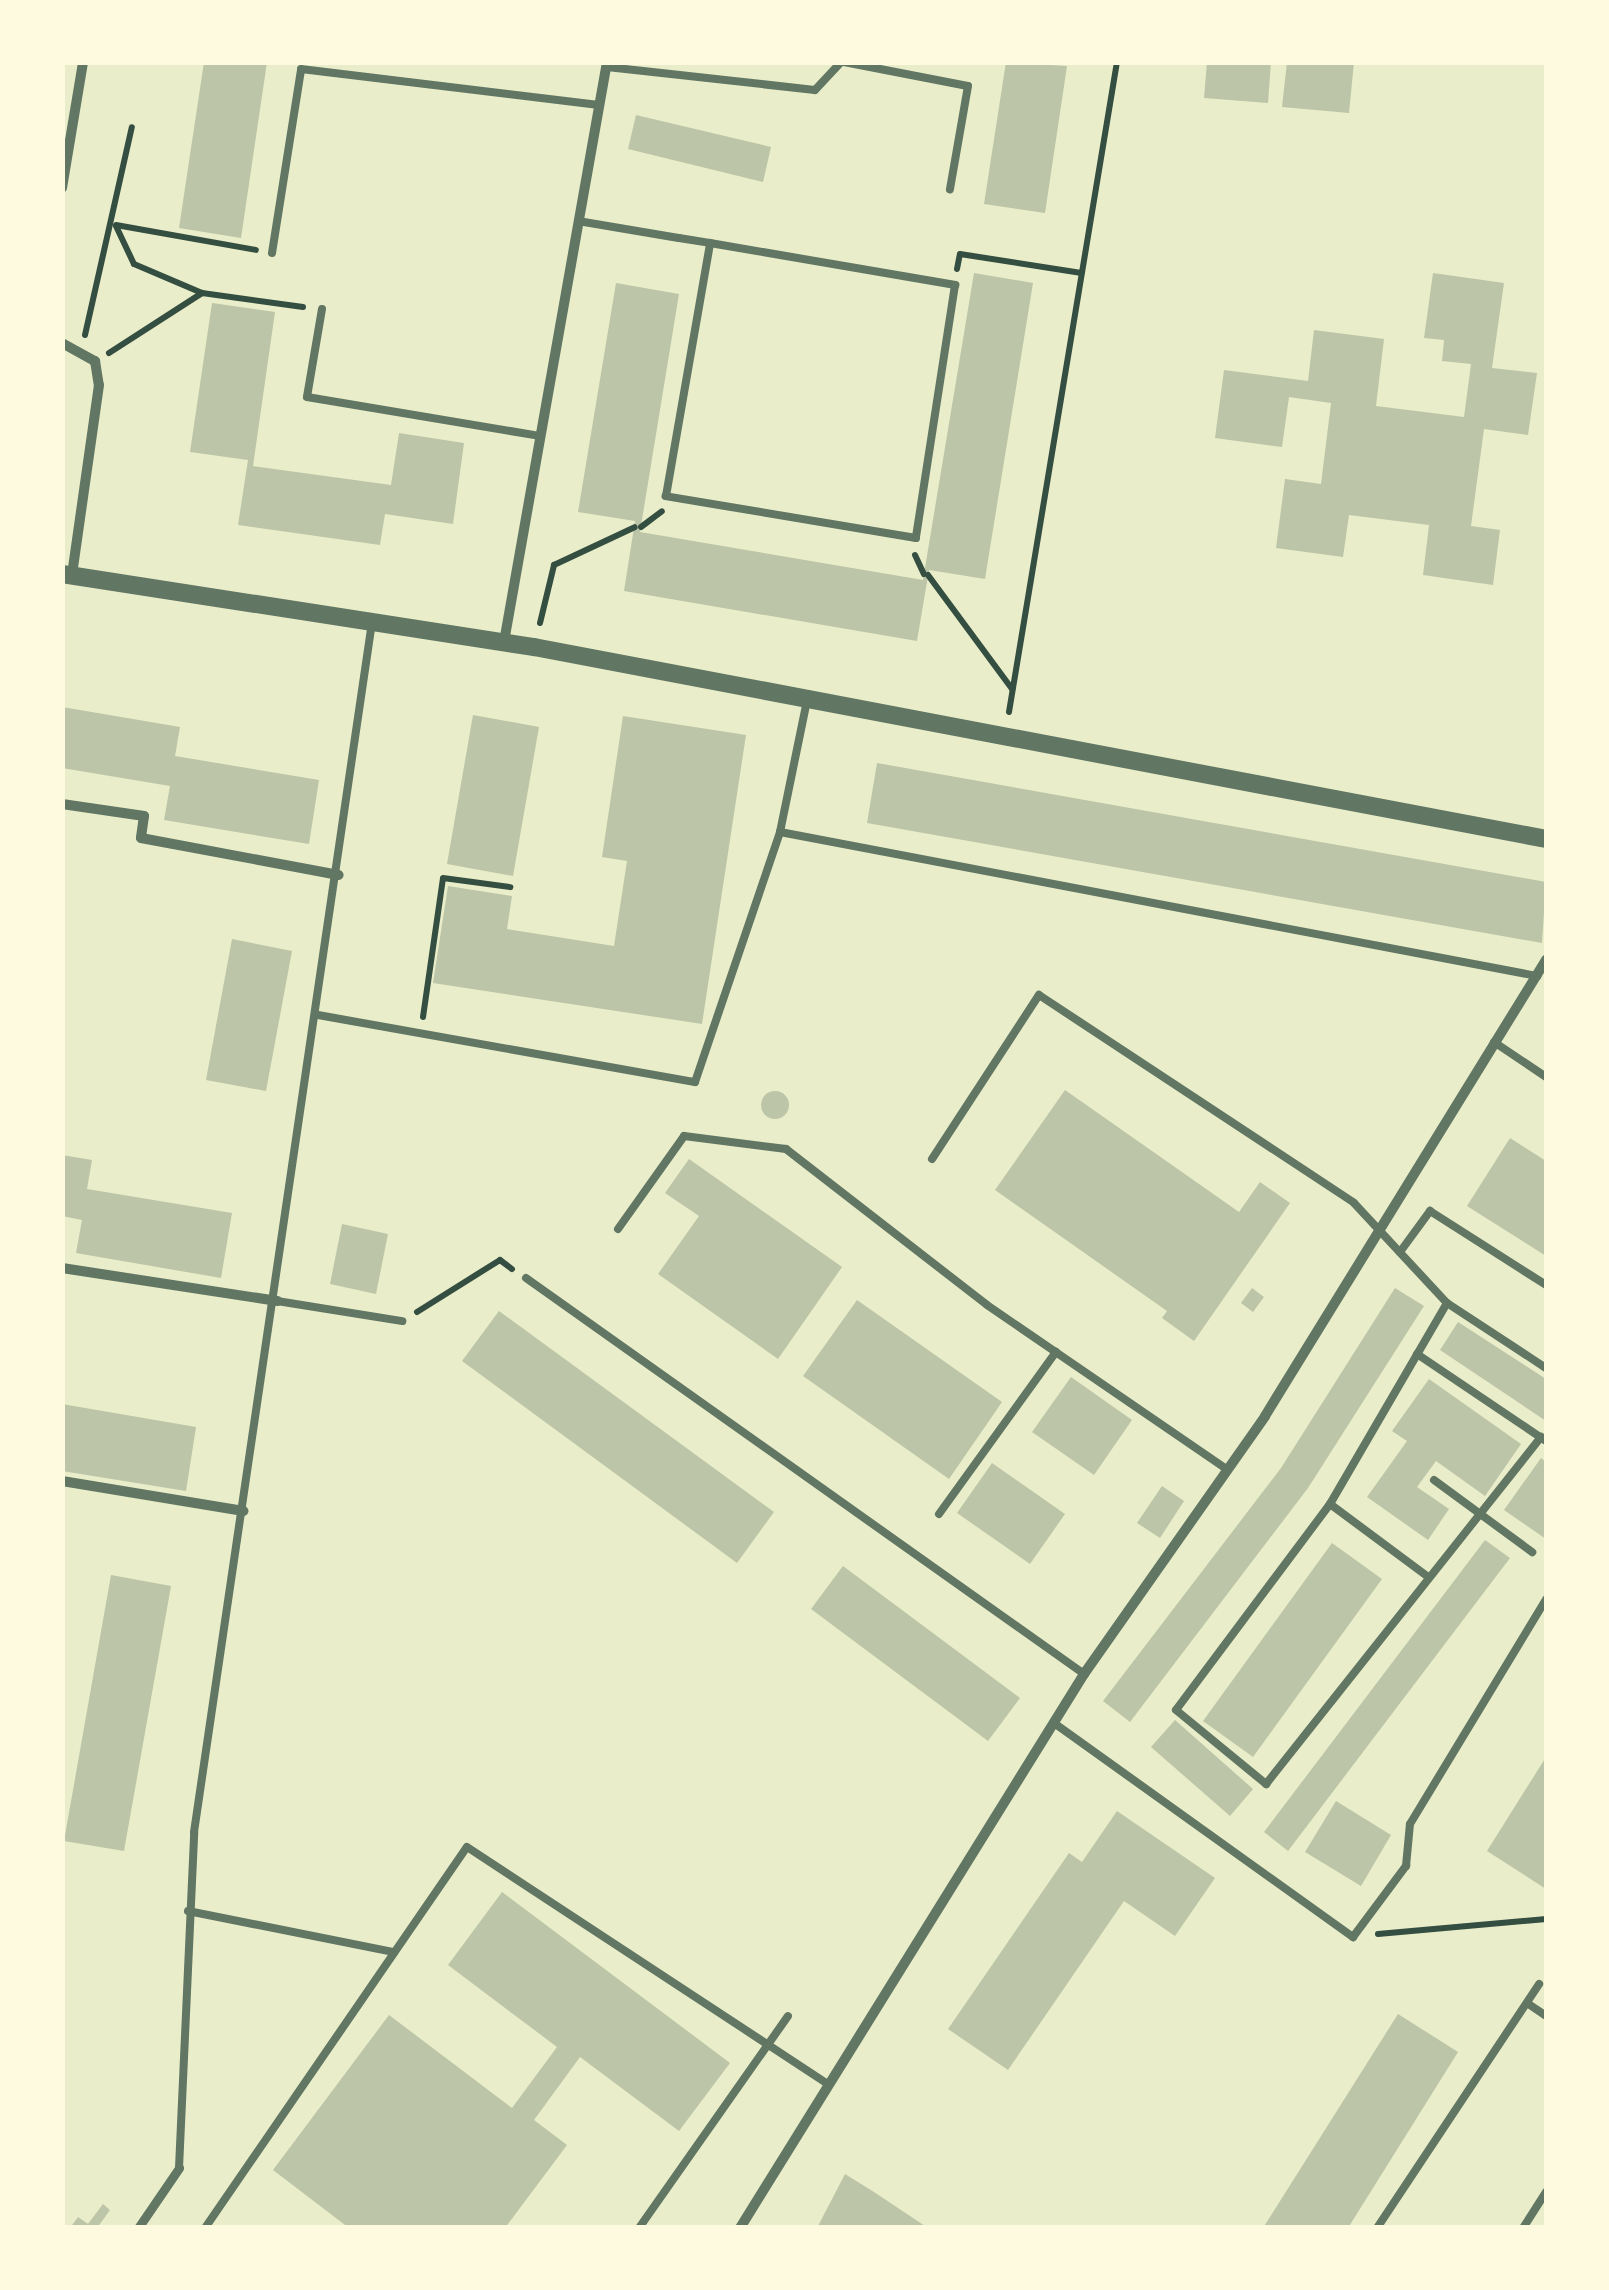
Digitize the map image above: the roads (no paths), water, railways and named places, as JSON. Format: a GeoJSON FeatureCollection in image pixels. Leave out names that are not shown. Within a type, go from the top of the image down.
{"type":"FeatureCollection","features":[{"type":"Feature","properties":{"kind":"street"},"geometry":{"type":"LineString","coordinates":[[62,188],[68,123],[83,62]]}},
{"type":"Feature","properties":{"kind":"street"},"geometry":{"type":"LineString","coordinates":[[504,642],[607,65]]}},
{"type":"Feature","properties":{"kind":"street"},"geometry":{"type":"LineString","coordinates":[[62,343],[82,347],[95,362],[67,574],[504,642],[1005,733],[1546,839]]}},
{"type":"Feature","properties":{"kind":"street"},"geometry":{"type":"LineString","coordinates":[[62,804],[144,816],[141,838],[339,875]]}},
{"type":"Feature","properties":{"kind":"street"},"geometry":{"type":"LineString","coordinates":[[740,2228],[1084,1674],[1228,1470],[1376,1226],[1546,960]]}},
{"type":"Feature","properties":{"kind":"street"},"geometry":{"type":"LineString","coordinates":[[62,1268],[276,1301]]}},
{"type":"Feature","properties":{"kind":"street"},"geometry":{"type":"LineString","coordinates":[[62,1480],[244,1511]]}},
{"type":"Feature","properties":{"kind":"street"},"geometry":{"type":"LineString","coordinates":[[138,2228],[179,2168]]}},
{"type":"Feature","properties":{"kind":"lane"},"geometry":{"type":"LineString","coordinates":[[607,65],[814,90],[842,62],[968,86],[950,190]]}},
{"type":"Feature","properties":{"kind":"lane"},"geometry":{"type":"LineString","coordinates":[[272,253],[301,70],[599,105]]}},
{"type":"Feature","properties":{"kind":"lane"},"geometry":{"type":"LineString","coordinates":[[578,221],[710,243],[955,285],[916,538],[666,496],[710,243]]}},
{"type":"Feature","properties":{"kind":"lane"},"geometry":{"type":"LineString","coordinates":[[322,309],[307,397],[540,436]]}},
{"type":"Feature","properties":{"kind":"lane"},"geometry":{"type":"LineString","coordinates":[[179,2168],[188,1911],[339,875],[372,622]]}},
{"type":"Feature","properties":{"kind":"lane"},"geometry":{"type":"LineString","coordinates":[[318,1015],[695,1082],[780,832],[808,697]]}},
{"type":"Feature","properties":{"kind":"lane"},"geometry":{"type":"LineString","coordinates":[[780,832],[1537,976]]}},
{"type":"Feature","properties":{"kind":"lane"},"geometry":{"type":"LineString","coordinates":[[932,1159],[1039,995],[1376,1226],[1447,1302],[1546,1368]]}},
{"type":"Feature","properties":{"kind":"lane"},"geometry":{"type":"LineString","coordinates":[[1494,1042],[1546,1077]]}},
{"type":"Feature","properties":{"kind":"lane"},"geometry":{"type":"LineString","coordinates":[[618,1229],[684,1136],[786,1149],[1056,1352],[1228,1470]]}},
{"type":"Feature","properties":{"kind":"lane"},"geometry":{"type":"LineString","coordinates":[[1400,1252],[1430,1211],[1546,1285]]}},
{"type":"Feature","properties":{"kind":"lane"},"geometry":{"type":"LineString","coordinates":[[526,1278],[1084,1674]]}},
{"type":"Feature","properties":{"kind":"lane"},"geometry":{"type":"LineString","coordinates":[[276,1301],[402,1322]]}},
{"type":"Feature","properties":{"kind":"lane"},"geometry":{"type":"LineString","coordinates":[[1417,1354],[1544,1439],[1427,1576],[1266,1784],[1176,1710],[1330,1504],[1447,1302]]}},
{"type":"Feature","properties":{"kind":"lane"},"geometry":{"type":"LineString","coordinates":[[938,1514],[1056,1352]]}},
{"type":"Feature","properties":{"kind":"lane"},"geometry":{"type":"LineString","coordinates":[[1434,1480],[1532,1552]]}},
{"type":"Feature","properties":{"kind":"lane"},"geometry":{"type":"LineString","coordinates":[[1330,1504],[1427,1576]]}},
{"type":"Feature","properties":{"kind":"lane"},"geometry":{"type":"LineString","coordinates":[[1054,1723],[1353,1936],[1406,1866],[1410,1824],[1546,1599]]}},
{"type":"Feature","properties":{"kind":"lane"},"geometry":{"type":"LineString","coordinates":[[205,2228],[467,1847],[829,2084]]}},
{"type":"Feature","properties":{"kind":"lane"},"geometry":{"type":"LineString","coordinates":[[188,1911],[394,1952]]}},
{"type":"Feature","properties":{"kind":"lane"},"geometry":{"type":"LineString","coordinates":[[1377,2228],[1539,1984]]}},
{"type":"Feature","properties":{"kind":"lane"},"geometry":{"type":"LineString","coordinates":[[1527,2003],[1546,2016]]}},
{"type":"Feature","properties":{"kind":"lane"},"geometry":{"type":"LineString","coordinates":[[639,2228],[788,2016]]}},
{"type":"Feature","properties":{"kind":"lane"},"geometry":{"type":"LineString","coordinates":[[1523,2228],[1546,2192]]}}]}
